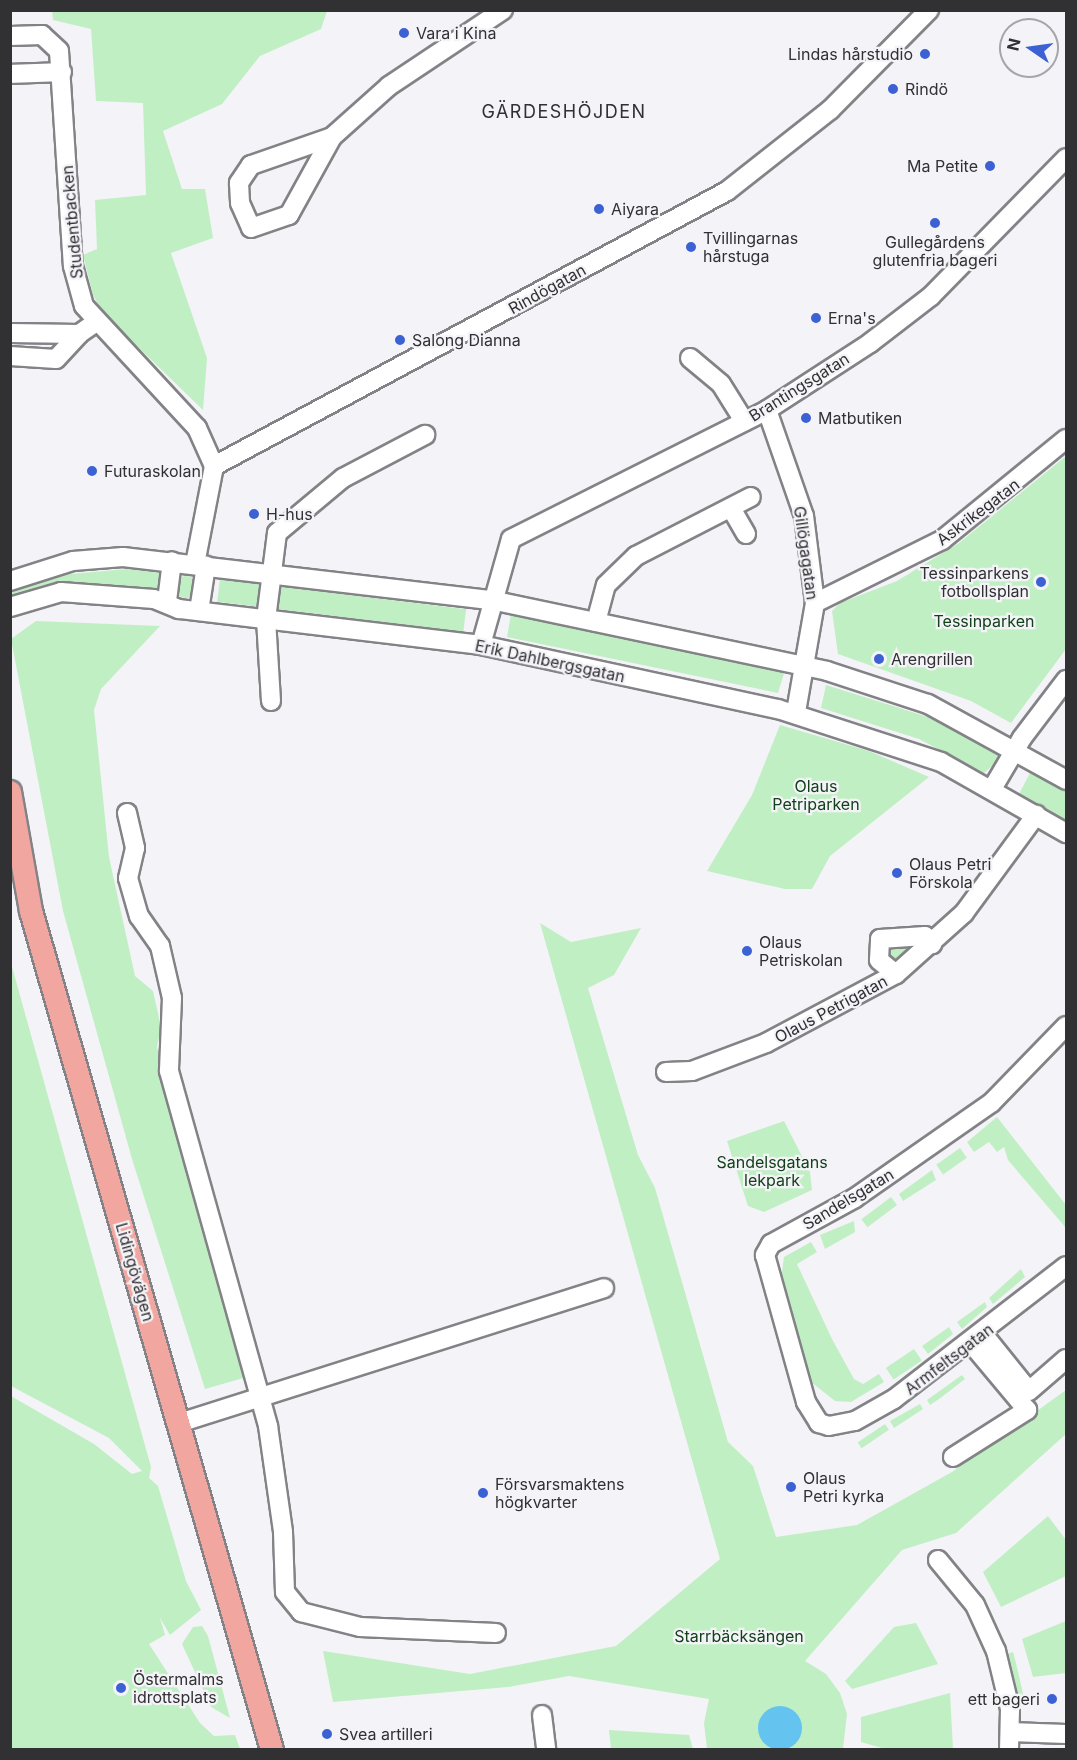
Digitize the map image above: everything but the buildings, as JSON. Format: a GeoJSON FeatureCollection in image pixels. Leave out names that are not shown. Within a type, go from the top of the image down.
{"type":"FeatureCollection","features":[{"type":"Feature","properties":{"kind":"main road","name":"Lidingövägen"},"geometry":{"type":"LineString","coordinates":[[10,792],[31,911],[272,1749]]}},
{"type":"Feature","properties":{"kind":"main road","name":"Lidingövägen"},"geometry":{"type":"LineString","coordinates":[[10,882],[260,1749]]}},
{"type":"Feature","properties":{"kind":"street"},"geometry":{"type":"LineString","coordinates":[[332,137],[251,165],[239,183],[240,203],[251,228],[289,215],[332,137],[389,86],[503,10]]}},
{"type":"Feature","properties":{"kind":"street","name":"Rindögatan"},"geometry":{"type":"LineString","coordinates":[[214,466],[727,191],[830,111],[930,10]]}},
{"type":"Feature","properties":{"kind":"street","name":"Studentbacken"},"geometry":{"type":"LineString","coordinates":[[10,36],[42,35],[53,41],[62,72],[73,266],[95,323],[197,428],[214,466]]}},
{"type":"Feature","properties":{"kind":"street"},"geometry":{"type":"LineString","coordinates":[[10,74],[62,72]]}},
{"type":"Feature","properties":{"kind":"street","name":"Brantingsgatan"},"geometry":{"type":"LineString","coordinates":[[481,645],[491,600],[511,539],[524,530],[767,410],[931,296],[1066,158]]}},
{"type":"Feature","properties":{"kind":"street"},"geometry":{"type":"LineString","coordinates":[[10,356],[56,359],[79,334],[95,323]]}},
{"type":"Feature","properties":{"kind":"street"},"geometry":{"type":"LineString","coordinates":[[10,333],[79,334]]}},
{"type":"Feature","properties":{"kind":"street"},"geometry":{"type":"LineString","coordinates":[[690,358],[721,384],[744,421]]}},
{"type":"Feature","properties":{"kind":"street","name":"Gillögagatan"},"geometry":{"type":"LineString","coordinates":[[767,410],[804,516],[815,603],[806,665],[795,712]]}},
{"type":"Feature","properties":{"kind":"street"},"geometry":{"type":"LineString","coordinates":[[271,701],[266,619],[277,533],[286,521],[343,478],[425,435]]}},
{"type":"Feature","properties":{"kind":"street","name":"Askrikegatan"},"geometry":{"type":"LineString","coordinates":[[815,603],[942,540],[1066,439]]}},
{"type":"Feature","properties":{"kind":"street"},"geometry":{"type":"LineString","coordinates":[[199,611],[201,565],[214,466]]}},
{"type":"Feature","properties":{"kind":"street"},"geometry":{"type":"LineString","coordinates":[[596,622],[606,585],[636,556],[751,497]]}},
{"type":"Feature","properties":{"kind":"street"},"geometry":{"type":"LineString","coordinates":[[731,508],[746,534]]}},
{"type":"Feature","properties":{"kind":"street"},"geometry":{"type":"LineString","coordinates":[[10,581],[48,566],[95,558],[172,561],[491,600],[806,665],[928,704],[1066,780]]}},
{"type":"Feature","properties":{"kind":"street"},"geometry":{"type":"LineString","coordinates":[[167,601],[172,561]]}},
{"type":"Feature","properties":{"kind":"street","name":"Erik Dahlbergsgatan"},"geometry":{"type":"LineString","coordinates":[[10,607],[61,592],[167,601],[199,611],[481,645],[795,712],[896,743],[992,789],[1066,833]]}},
{"type":"Feature","properties":{"kind":"street"},"geometry":{"type":"LineString","coordinates":[[992,789],[1015,750],[1066,680]]}},
{"type":"Feature","properties":{"kind":"street"},"geometry":{"type":"LineString","coordinates":[[128,813],[135,848],[128,878],[139,916],[160,946],[172,998],[169,1071],[261,1395],[283,1532],[285,1592],[301,1611],[360,1627],[496,1633]]}},
{"type":"Feature","properties":{"kind":"street","name":"Olaus Petrigatan"},"geometry":{"type":"LineString","coordinates":[[666,1072],[693,1071],[766,1043],[896,974],[932,944],[1005,864],[1036,815]]}},
{"type":"Feature","properties":{"kind":"street"},"geometry":{"type":"LineString","coordinates":[[896,974],[879,960],[880,939],[924,936],[932,944]]}},
{"type":"Feature","properties":{"kind":"street","name":"Sandelsgatan"},"geometry":{"type":"LineString","coordinates":[[819,1423],[806,1402],[767,1266],[771,1244],[855,1198],[991,1103],[1066,1026]]}},
{"type":"Feature","properties":{"kind":"street","name":"Armfeltsgatan"},"geometry":{"type":"LineString","coordinates":[[819,1423],[841,1426],[855,1421],[977,1339],[1066,1266]]}},
{"type":"Feature","properties":{"kind":"street"},"geometry":{"type":"LineString","coordinates":[[179,1423],[261,1395],[604,1288]]}},
{"type":"Feature","properties":{"kind":"street"},"geometry":{"type":"LineString","coordinates":[[977,1339],[1029,1391],[1066,1359]]}},
{"type":"Feature","properties":{"kind":"street"},"geometry":{"type":"LineString","coordinates":[[953,1456],[1027,1410],[977,1339]]}},
{"type":"Feature","properties":{"kind":"street"},"geometry":{"type":"LineString","coordinates":[[938,1560],[975,1605],[986,1628],[1004,1676],[1009,1741],[1066,1734]]}},
{"type":"Feature","properties":{"kind":"street"},"geometry":{"type":"LineString","coordinates":[[542,1715],[546,1749]]}},
{"type":"Feature","properties":{"kind":"green space"},"geometry":{"type":"Polygon","coordinates":[[[52,11],[327,11],[321,29],[260,56],[222,104],[163,131],[182,189],[205,189],[213,238],[171,253],[207,358],[203,410],[103,313],[93,295],[83,255],[97,249],[95,200],[146,195],[143,103],[96,101],[91,29],[53,20],[52,11]]]}},
{"type":"Feature","properties":{"kind":"green space","name":"Tessinparken"},"geometry":{"type":"Polygon","coordinates":[[[1066,456],[1066,649],[1011,723],[971,701],[838,654],[832,611],[840,603],[897,581],[959,543],[1066,456]]]}},
{"type":"Feature","properties":{"kind":"green space"},"geometry":{"type":"Polygon","coordinates":[[[127,569],[161,573],[158,596],[11,598],[11,592],[48,576],[127,569]]]}},
{"type":"Feature","properties":{"kind":"green space"},"geometry":{"type":"Polygon","coordinates":[[[186,576],[194,579],[197,587],[194,595],[186,598],[178,595],[175,587],[178,579],[186,576]]]}},
{"type":"Feature","properties":{"kind":"green space"},"geometry":{"type":"Polygon","coordinates":[[[220,579],[466,609],[463,632],[217,602],[220,579]]]}},
{"type":"Feature","properties":{"kind":"green space"},"geometry":{"type":"Polygon","coordinates":[[[511,614],[785,670],[778,693],[507,637],[511,614]]]}},
{"type":"Feature","properties":{"kind":"green space"},"geometry":{"type":"Polygon","coordinates":[[[36,621],[160,626],[101,689],[94,710],[109,857],[135,976],[153,991],[161,1027],[157,1047],[247,1377],[205,1389],[132,1159],[63,911],[11,639],[36,621]]]}},
{"type":"Feature","properties":{"kind":"green space"},"geometry":{"type":"Polygon","coordinates":[[[826,685],[928,717],[997,753],[999,760],[984,773],[919,739],[821,708],[826,685]]]}},
{"type":"Feature","properties":{"kind":"green space","name":"Olaus Petriparken"},"geometry":{"type":"Polygon","coordinates":[[[780,725],[869,751],[929,777],[830,856],[812,889],[785,889],[707,871],[752,795],[780,725]]]}},
{"type":"Feature","properties":{"kind":"green space"},"geometry":{"type":"Polygon","coordinates":[[[1031,771],[1066,792],[1066,821],[1019,794],[1031,771]]]}},
{"type":"Feature","properties":{"kind":"green space","name":"Starrbäcksängen"},"geometry":{"type":"Polygon","coordinates":[[[540,923],[571,942],[641,928],[614,975],[588,988],[638,1155],[655,1188],[728,1442],[753,1466],[776,1537],[857,1525],[952,1472],[1066,1390],[1066,1434],[956,1533],[902,1550],[805,1661],[826,1674],[840,1693],[847,1714],[843,1749],[707,1749],[704,1723],[709,1699],[569,1676],[508,1687],[333,1702],[323,1651],[470,1674],[616,1646],[720,1559],[540,923]]]}},
{"type":"Feature","properties":{"kind":"green space"},"geometry":{"type":"Polygon","coordinates":[[[917,944],[894,964],[882,947],[917,944]]]}},
{"type":"Feature","properties":{"kind":"green space"},"geometry":{"type":"Polygon","coordinates":[[[11,963],[151,1467],[149,1478],[158,1486],[186,1581],[201,1610],[170,1635],[160,1618],[165,1635],[149,1644],[200,1723],[214,1736],[235,1735],[240,1749],[11,1749],[11,1396],[94,1444],[132,1474],[142,1471],[109,1438],[11,1386],[11,963]]]}},
{"type":"Feature","properties":{"kind":"green space"},"geometry":{"type":"Polygon","coordinates":[[[997,1117],[1066,1205],[1066,1228],[1008,1160],[1004,1147],[997,1152],[989,1142],[974,1152],[967,1142],[997,1117]]]}},
{"type":"Feature","properties":{"kind":"green space","name":"Sandelsgatans lekpark"},"geometry":{"type":"Polygon","coordinates":[[[784,1121],[810,1172],[812,1190],[764,1212],[748,1206],[727,1141],[784,1121]]]}},
{"type":"Feature","properties":{"kind":"green space"},"geometry":{"type":"Polygon","coordinates":[[[960,1148],[967,1158],[943,1174],[936,1165],[960,1148]]]}},
{"type":"Feature","properties":{"kind":"green space"},"geometry":{"type":"Polygon","coordinates":[[[932,1170],[936,1180],[903,1201],[899,1194],[932,1170]]]}},
{"type":"Feature","properties":{"kind":"green space"},"geometry":{"type":"Polygon","coordinates":[[[891,1197],[897,1205],[867,1227],[861,1219],[891,1197]]]}},
{"type":"Feature","properties":{"kind":"green space"},"geometry":{"type":"Polygon","coordinates":[[[854,1221],[855,1232],[825,1249],[820,1235],[854,1221]]]}},
{"type":"Feature","properties":{"kind":"green space"},"geometry":{"type":"Polygon","coordinates":[[[811,1242],[817,1252],[797,1264],[832,1339],[854,1379],[863,1384],[879,1374],[884,1382],[851,1402],[835,1401],[811,1382],[781,1279],[784,1257],[811,1242]]]}},
{"type":"Feature","properties":{"kind":"green space"},"geometry":{"type":"Polygon","coordinates":[[[1021,1269],[1025,1277],[993,1304],[989,1298],[1021,1269]]]}},
{"type":"Feature","properties":{"kind":"green space"},"geometry":{"type":"Polygon","coordinates":[[[985,1302],[987,1307],[962,1329],[957,1322],[985,1302]]]}},
{"type":"Feature","properties":{"kind":"green space"},"geometry":{"type":"Polygon","coordinates":[[[949,1327],[953,1334],[928,1354],[922,1346],[949,1327]]]}},
{"type":"Feature","properties":{"kind":"green space"},"geometry":{"type":"Polygon","coordinates":[[[914,1349],[922,1361],[894,1380],[886,1368],[914,1349]]]}},
{"type":"Feature","properties":{"kind":"green space"},"geometry":{"type":"Polygon","coordinates":[[[962,1375],[965,1379],[930,1405],[927,1400],[962,1375]]]}},
{"type":"Feature","properties":{"kind":"green space"},"geometry":{"type":"Polygon","coordinates":[[[920,1404],[923,1409],[894,1428],[890,1421],[920,1404]]]}},
{"type":"Feature","properties":{"kind":"green space"},"geometry":{"type":"Polygon","coordinates":[[[885,1424],[889,1430],[862,1448],[858,1442],[885,1424]]]}},
{"type":"Feature","properties":{"kind":"green space"},"geometry":{"type":"Polygon","coordinates":[[[1048,1516],[1066,1540],[1066,1576],[1001,1607],[983,1572],[1048,1516]]]}},
{"type":"Feature","properties":{"kind":"green space"},"geometry":{"type":"Polygon","coordinates":[[[1066,1621],[1066,1673],[1033,1677],[1022,1639],[1066,1621]]]}},
{"type":"Feature","properties":{"kind":"green space"},"geometry":{"type":"Polygon","coordinates":[[[916,1623],[938,1664],[852,1689],[845,1681],[894,1627],[916,1623]]]}},
{"type":"Feature","properties":{"kind":"green space"},"geometry":{"type":"Polygon","coordinates":[[[202,1626],[208,1636],[230,1718],[211,1707],[182,1644],[193,1627],[202,1626]]]}},
{"type":"Feature","properties":{"kind":"green space"},"geometry":{"type":"Polygon","coordinates":[[[1013,1652],[1024,1698],[1017,1699],[1007,1654],[1013,1652]]]}},
{"type":"Feature","properties":{"kind":"green space"},"geometry":{"type":"Polygon","coordinates":[[[950,1693],[953,1749],[885,1749],[861,1742],[861,1717],[950,1693]]]}},
{"type":"Feature","properties":{"kind":"green space"},"geometry":{"type":"Polygon","coordinates":[[[609,1730],[689,1735],[693,1749],[611,1749],[609,1730]]]}},
{"type":"Feature","properties":{"kind":"water"},"geometry":{"type":"Polygon","coordinates":[[[780,1706],[795,1713],[802,1728],[795,1743],[780,1750],[765,1743],[758,1728],[765,1713],[780,1706]]]}},
{"type":"Feature","properties":{"kind":"place","name":"Vara i Kina"},"geometry":{"type":"Point","coordinates":[404,33]}},
{"type":"Feature","properties":{"kind":"place","name":"Lindas hårstudio"},"geometry":{"type":"Point","coordinates":[925,54]}},
{"type":"Feature","properties":{"kind":"place","name":"Rindö"},"geometry":{"type":"Point","coordinates":[893,89]}},
{"type":"Feature","properties":{"kind":"place","name":"Ma Petite"},"geometry":{"type":"Point","coordinates":[990,166]}},
{"type":"Feature","properties":{"kind":"place","name":"Aiyara"},"geometry":{"type":"Point","coordinates":[599,209]}},
{"type":"Feature","properties":{"kind":"place","name":"Gullegårdens glutenfria bageri"},"geometry":{"type":"Point","coordinates":[935,223]}},
{"type":"Feature","properties":{"kind":"place","name":"Tvillingarnas hårstuga"},"geometry":{"type":"Point","coordinates":[691,247]}},
{"type":"Feature","properties":{"kind":"place","name":"Erna's"},"geometry":{"type":"Point","coordinates":[816,318]}},
{"type":"Feature","properties":{"kind":"place","name":"Salong Dianna"},"geometry":{"type":"Point","coordinates":[400,340]}},
{"type":"Feature","properties":{"kind":"place","name":"Matbutiken"},"geometry":{"type":"Point","coordinates":[806,418]}},
{"type":"Feature","properties":{"kind":"place","name":"Futuraskolan"},"geometry":{"type":"Point","coordinates":[92,471]}},
{"type":"Feature","properties":{"kind":"place","name":"H-hus"},"geometry":{"type":"Point","coordinates":[254,514]}},
{"type":"Feature","properties":{"kind":"place","name":"Tessinparkens fotbollsplan"},"geometry":{"type":"Point","coordinates":[1041,582]}},
{"type":"Feature","properties":{"kind":"place","name":"Arengrillen"},"geometry":{"type":"Point","coordinates":[879,659]}},
{"type":"Feature","properties":{"kind":"place","name":"Olaus Petri Förskola"},"geometry":{"type":"Point","coordinates":[897,873]}},
{"type":"Feature","properties":{"kind":"place","name":"Olaus Petriskolan"},"geometry":{"type":"Point","coordinates":[747,951]}},
{"type":"Feature","properties":{"kind":"place","name":"Olaus Petri kyrka"},"geometry":{"type":"Point","coordinates":[791,1487]}},
{"type":"Feature","properties":{"kind":"place","name":"Försvarsmaktens högkvarter"},"geometry":{"type":"Point","coordinates":[483,1493]}},
{"type":"Feature","properties":{"kind":"place","name":"Östermalms idrottsplats"},"geometry":{"type":"Point","coordinates":[121,1688]}},
{"type":"Feature","properties":{"kind":"place","name":"ett bageri"},"geometry":{"type":"Point","coordinates":[1052,1699]}},
{"type":"Feature","properties":{"kind":"place","name":"Svea artilleri"},"geometry":{"type":"Point","coordinates":[327,1734]}},
{"type":"Feature","properties":{"kind":"district","name":"GÄRDESHÖJDEN"},"geometry":{"type":"Point","coordinates":[564,112]}}]}
